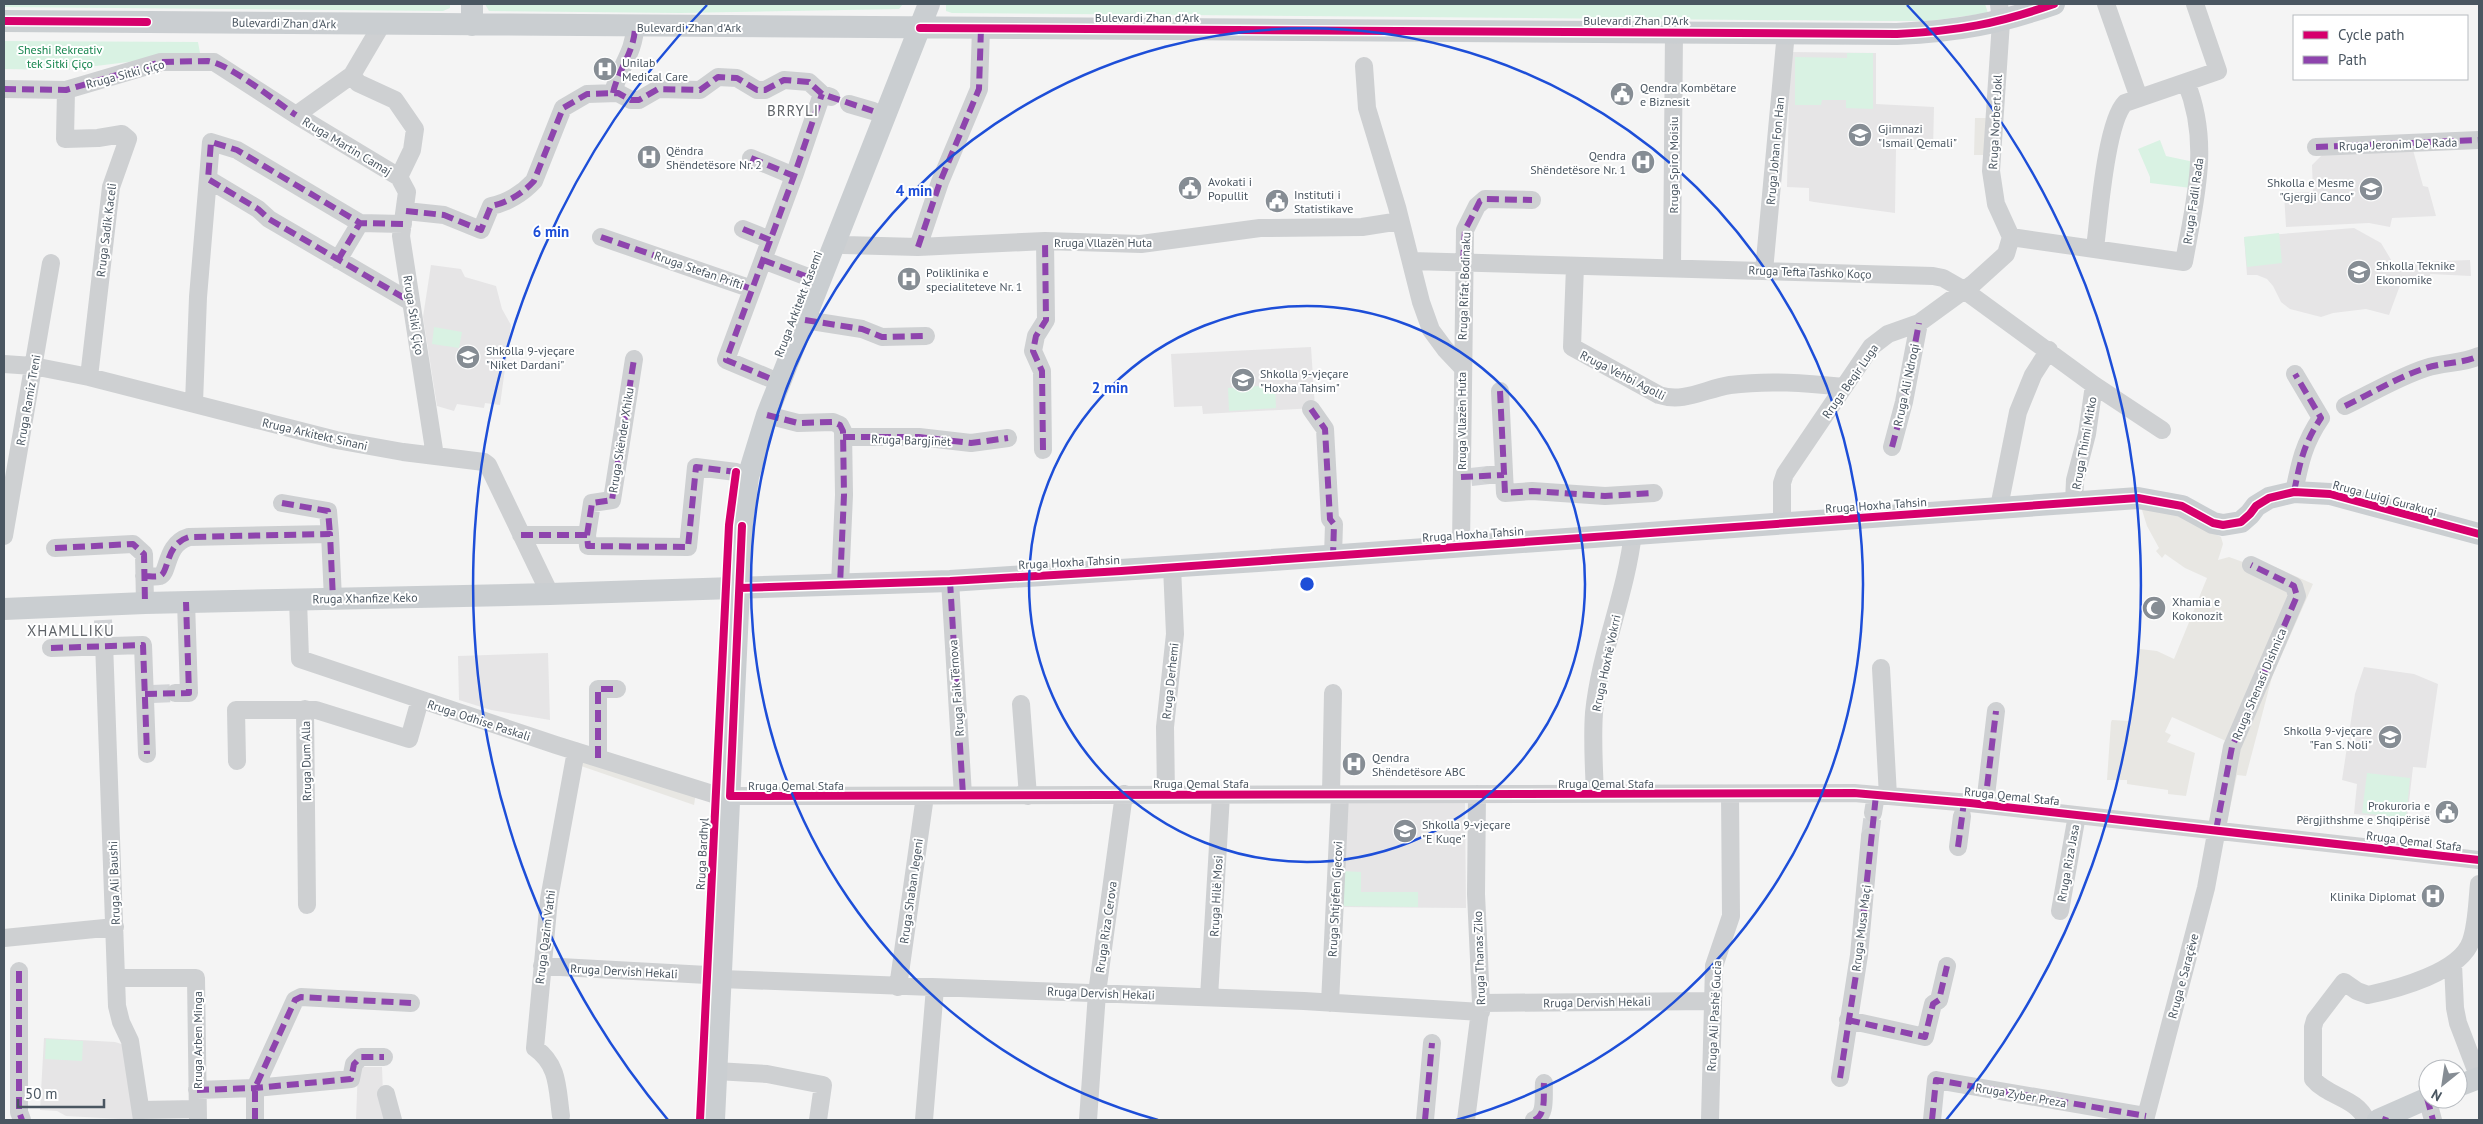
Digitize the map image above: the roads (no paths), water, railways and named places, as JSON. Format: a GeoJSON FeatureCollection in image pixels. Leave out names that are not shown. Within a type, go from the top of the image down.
{"type":"FeatureCollection","features":[{"type":"Feature","properties":{"kind":"main road"},"geometry":{"type":"LineString","coordinates":[[913,28],[915,4]]}},
{"type":"Feature","properties":{"kind":"main road"},"geometry":{"type":"LineString","coordinates":[[913,28],[929,4]]}},
{"type":"Feature","properties":{"kind":"main road"},"geometry":{"type":"LineString","coordinates":[[2000,11],[2054,4]]}},
{"type":"Feature","properties":{"kind":"main road","name":"Bulevardi Zhan D'Ark"},"geometry":{"type":"LineString","coordinates":[[1374,30],[1897,34],[1952,30],[2000,11]]}},
{"type":"Feature","properties":{"kind":"main road","name":"Bulevardi Zhan d'Ark"},"geometry":{"type":"LineString","coordinates":[[4,20],[382,24],[465,12],[635,26],[1374,30]]}},
{"type":"Feature","properties":{"kind":"main road","name":"Rruga Arkitekt Kasemi"},"geometry":{"type":"LineString","coordinates":[[733,589],[730,510],[736,472],[747,434],[873,111],[913,28]]}},
{"type":"Feature","properties":{"kind":"main road","name":"Rruga Arkitekt Kasemi"},"geometry":{"type":"LineString","coordinates":[[733,589],[745,492],[752,460],[767,416],[836,242],[913,28]]}},
{"type":"Feature","properties":{"kind":"main road","name":"Rruga Luigj Gurakuqi"},"geometry":{"type":"LineString","coordinates":[[2204,516],[2218,524],[2235,524],[2246,519],[2256,506],[2269,498],[2294,492],[2330,494],[2479,534]]}},
{"type":"Feature","properties":{"kind":"main road","name":"Rruga Hoxha Tahsin"},"geometry":{"type":"LineString","coordinates":[[733,589],[950,581],[1172,567],[2138,498],[2182,506],[2204,516]]}},
{"type":"Feature","properties":{"kind":"main road","name":"Rruga Xhanfize Keko"},"geometry":{"type":"LineString","coordinates":[[4,609],[103,612],[145,603],[733,589]]}},
{"type":"Feature","properties":{"kind":"main road","name":"Rruga Bardhyl"},"geometry":{"type":"LineString","coordinates":[[700,1120],[714,977],[733,589]]}},
{"type":"Feature","properties":{"kind":"main road","name":"Rruga Bardhyl"},"geometry":{"type":"LineString","coordinates":[[714,977],[716,1071],[714,1120]]}},
{"type":"Feature","properties":{"kind":"main road"},"geometry":{"type":"LineString","coordinates":[[2379,1119],[2418,1102]]}},
{"type":"Feature","properties":{"kind":"street"},"geometry":{"type":"LineString","coordinates":[[2106,4],[2139,98]]}},
{"type":"Feature","properties":{"kind":"street"},"geometry":{"type":"LineString","coordinates":[[2095,248],[2114,124],[2121,107],[2125,103],[2218,71],[2195,4]]}},
{"type":"Feature","properties":{"kind":"street","name":"Rruga Norbert Jokl"},"geometry":{"type":"LineString","coordinates":[[2000,11],[1991,171],[1996,204],[2011,237]]}},
{"type":"Feature","properties":{"kind":"street","name":"Rruga Martin Camaj"},"geometry":{"type":"LineString","coordinates":[[296,115],[352,75],[382,24]]}},
{"type":"Feature","properties":{"kind":"street"},"geometry":{"type":"LineString","coordinates":[[613,93],[615,81],[635,41],[635,26]]}},
{"type":"Feature","properties":{"kind":"street"},"geometry":{"type":"LineString","coordinates":[[918,247],[940,182],[978,89],[981,28]]}},
{"type":"Feature","properties":{"kind":"street","name":"Rruga Spiro Moisiu"},"geometry":{"type":"LineString","coordinates":[[1672,268],[1674,31]]}},
{"type":"Feature","properties":{"kind":"street","name":"Rruga Johan Fon Han"},"geometry":{"type":"LineString","coordinates":[[1764,270],[1786,32]]}},
{"type":"Feature","properties":{"kind":"street","name":"Rruga Sitki Çiço"},"geometry":{"type":"LineString","coordinates":[[4,89],[66,90],[161,62],[214,62],[242,78]]}},
{"type":"Feature","properties":{"kind":"street","name":"Rruga Vllazën Huta"},"geometry":{"type":"LineString","coordinates":[[1364,66],[1367,108],[1431,330],[1462,367],[1466,477],[1461,546]]}},
{"type":"Feature","properties":{"kind":"street"},"geometry":{"type":"LineString","coordinates":[[352,75],[358,83],[395,100],[415,129],[412,150],[399,177]]}},
{"type":"Feature","properties":{"kind":"street"},"geometry":{"type":"LineString","coordinates":[[194,403],[198,297],[211,142],[237,150],[360,223],[444,215],[481,230],[491,206],[500,205],[528,188],[534,181],[564,108],[587,94],[613,93],[639,100],[658,89],[700,90],[718,77],[737,78],[757,90],[765,90],[784,80],[809,82],[827,96],[794,176],[752,289]]}},
{"type":"Feature","properties":{"kind":"street","name":"Rruga Martin Camaj"},"geometry":{"type":"LineString","coordinates":[[242,78],[296,115],[399,177]]}},
{"type":"Feature","properties":{"kind":"street","name":"Rruga Fadil Rada"},"geometry":{"type":"LineString","coordinates":[[2011,237],[2184,262],[2199,170],[2201,140],[2193,100],[2186,82]]}},
{"type":"Feature","properties":{"kind":"street","name":"Rruga Sadik Kaceli"},"geometry":{"type":"LineString","coordinates":[[66,90],[65,138],[98,138],[117,133],[122,134],[128,139],[111,187],[89,377]]}},
{"type":"Feature","properties":{"kind":"street"},"geometry":{"type":"LineString","coordinates":[[849,104],[873,111]]}},
{"type":"Feature","properties":{"kind":"street","name":"Rruga Jeronim De Rada"},"geometry":{"type":"LineString","coordinates":[[2316,147],[2479,140]]}},
{"type":"Feature","properties":{"kind":"street"},"geometry":{"type":"LineString","coordinates":[[751,158],[794,176]]}},
{"type":"Feature","properties":{"kind":"street","name":"Rruga Stiki Çiço"},"geometry":{"type":"LineString","coordinates":[[399,177],[407,192],[401,236],[435,456]]}},
{"type":"Feature","properties":{"kind":"street"},"geometry":{"type":"LineString","coordinates":[[208,179],[338,260],[411,302]]}},
{"type":"Feature","properties":{"kind":"street","name":"Rruga Rifat Bodinaku"},"geometry":{"type":"LineString","coordinates":[[1462,367],[1464,230],[1480,201],[1485,199],[1532,200]]}},
{"type":"Feature","properties":{"kind":"street","name":"Rruga Vllazën Huta"},"geometry":{"type":"LineString","coordinates":[[836,242],[844,245],[918,247],[1045,241],[1141,244],[1260,228],[1362,226],[1400,221]]}},
{"type":"Feature","properties":{"kind":"street"},"geometry":{"type":"LineString","coordinates":[[338,260],[360,223]]}},
{"type":"Feature","properties":{"kind":"street"},"geometry":{"type":"LineString","coordinates":[[743,229],[770,240]]}},
{"type":"Feature","properties":{"kind":"street","name":"Rruga Stefan Prifti"},"geometry":{"type":"LineString","coordinates":[[601,237],[752,289],[726,360],[769,378]]}},
{"type":"Feature","properties":{"kind":"street","name":"Rruga Beqir Luga"},"geometry":{"type":"LineString","coordinates":[[1782,523],[1782,483],[1785,474],[1871,347],[1888,334],[1919,322],[1964,290],[2006,254],[2011,237]]}},
{"type":"Feature","properties":{"kind":"street"},"geometry":{"type":"LineString","coordinates":[[1043,450],[1042,372],[1033,351],[1036,336],[1046,320],[1045,241]]}},
{"type":"Feature","properties":{"kind":"street"},"geometry":{"type":"LineString","coordinates":[[763,260],[808,277]]}},
{"type":"Feature","properties":{"kind":"street","name":"Rruga Tefta Tashko Koço"},"geometry":{"type":"LineString","coordinates":[[1411,261],[1764,270],[1933,276],[1944,278],[2049,350],[2094,385],[2162,430]]}},
{"type":"Feature","properties":{"kind":"street","name":"Rruga Ramiz Treni"},"geometry":{"type":"LineString","coordinates":[[4,536],[52,264]]}},
{"type":"Feature","properties":{"kind":"street","name":"Rruga Vehbi Agolli"},"geometry":{"type":"LineString","coordinates":[[1575,266],[1572,347],[1659,395],[1671,399],[1681,399],[1723,387],[1758,383],[1844,386]]}},
{"type":"Feature","properties":{"kind":"street"},"geometry":{"type":"LineString","coordinates":[[805,320],[852,327],[882,337],[926,336]]}},
{"type":"Feature","properties":{"kind":"street","name":"Rruga Ali Ndroqi"},"geometry":{"type":"LineString","coordinates":[[1892,447],[1904,402],[1919,322]]}},
{"type":"Feature","properties":{"kind":"street"},"geometry":{"type":"LineString","coordinates":[[1999,508],[2018,412],[2028,384],[2049,350]]}},
{"type":"Feature","properties":{"kind":"street"},"geometry":{"type":"LineString","coordinates":[[2345,406],[2411,373],[2430,367],[2462,363],[2479,356]]}},
{"type":"Feature","properties":{"kind":"street","name":"Rruga Skënder Xhiku"},"geometry":{"type":"LineString","coordinates":[[587,535],[592,503],[612,500],[634,358]]}},
{"type":"Feature","properties":{"kind":"street","name":"Rruga Arkitekt Sinani"},"geometry":{"type":"LineString","coordinates":[[4,364],[33,366],[89,377],[314,435],[435,456],[479,460],[488,465],[550,594]]}},
{"type":"Feature","properties":{"kind":"street"},"geometry":{"type":"LineString","coordinates":[[2294,492],[2300,459],[2308,437],[2321,418],[2295,374]]}},
{"type":"Feature","properties":{"kind":"street","name":"Rruga Thimi Mitko"},"geometry":{"type":"LineString","coordinates":[[2074,502],[2075,480],[2087,434],[2094,385]]}},
{"type":"Feature","properties":{"kind":"street"},"geometry":{"type":"LineString","coordinates":[[1500,390],[1496,475],[1505,493],[1532,491],[1606,496],[1654,493]]}},
{"type":"Feature","properties":{"kind":"street"},"geometry":{"type":"LineString","coordinates":[[1311,409],[1324,429],[1330,519],[1334,524],[1333,556]]}},
{"type":"Feature","properties":{"kind":"street"},"geometry":{"type":"LineString","coordinates":[[767,416],[798,423],[833,422],[840,425],[843,437],[844,495],[840,585]]}},
{"type":"Feature","properties":{"kind":"street","name":"Rruga Bargjinët"},"geometry":{"type":"LineString","coordinates":[[843,437],[919,437],[970,443],[1008,438]]}},
{"type":"Feature","properties":{"kind":"street"},"geometry":{"type":"LineString","coordinates":[[522,535],[587,535],[588,546],[688,547],[696,467],[736,472]]}},
{"type":"Feature","properties":{"kind":"street"},"geometry":{"type":"LineString","coordinates":[[282,503],[328,510],[333,599]]}},
{"type":"Feature","properties":{"kind":"street","name":"Rruga Hoxhë Vokrri"},"geometry":{"type":"LineString","coordinates":[[1595,794],[1594,713],[1606,654],[1625,582],[1633,533]]}},
{"type":"Feature","properties":{"kind":"street"},"geometry":{"type":"LineString","coordinates":[[144,576],[161,576],[165,573],[173,548],[182,539],[330,534]]}},
{"type":"Feature","properties":{"kind":"street"},"geometry":{"type":"LineString","coordinates":[[55,548],[133,544],[144,554],[145,603]]}},
{"type":"Feature","properties":{"kind":"street","name":"Rruga Shenasi Dishnica"},"geometry":{"type":"LineString","coordinates":[[2216,830],[2232,747],[2297,596],[2294,586],[2251,565]]}},
{"type":"Feature","properties":{"kind":"street","name":"Rruga Derhemi"},"geometry":{"type":"LineString","coordinates":[[1166,795],[1166,727],[1175,634],[1172,567]]}},
{"type":"Feature","properties":{"kind":"street","name":"Rruga Faik Tërnova"},"geometry":{"type":"LineString","coordinates":[[950,581],[963,795]]}},
{"type":"Feature","properties":{"kind":"street","name":"Rruga Odhise Paskali"},"geometry":{"type":"LineString","coordinates":[[298,599],[300,659],[576,752],[723,796]]}},
{"type":"Feature","properties":{"kind":"street"},"geometry":{"type":"LineString","coordinates":[[182,693],[186,602]]}},
{"type":"Feature","properties":{"kind":"street"},"geometry":{"type":"LineString","coordinates":[[51,648],[104,644],[143,645],[149,694],[147,754]]}},
{"type":"Feature","properties":{"kind":"street","name":"Rruga Ali Baushi"},"geometry":{"type":"LineString","coordinates":[[104,644],[117,1006],[120,1022],[130,1041],[142,1115]]}},
{"type":"Feature","properties":{"kind":"street"},"geometry":{"type":"LineString","coordinates":[[1873,813],[1882,795],[1881,668]]}},
{"type":"Feature","properties":{"kind":"street"},"geometry":{"type":"LineString","coordinates":[[598,758],[598,689],[617,689]]}},
{"type":"Feature","properties":{"kind":"street","name":"Rruga Shtjefen Gjecovi"},"geometry":{"type":"LineString","coordinates":[[1330,1003],[1336,794],[1333,693]]}},
{"type":"Feature","properties":{"kind":"street"},"geometry":{"type":"LineString","coordinates":[[306,709],[327,713],[408,738],[420,700]]}},
{"type":"Feature","properties":{"kind":"street"},"geometry":{"type":"LineString","coordinates":[[1021,704],[1028,796]]}},
{"type":"Feature","properties":{"kind":"street","name":"Rruga Dum Alla"},"geometry":{"type":"LineString","coordinates":[[237,761],[236,710],[306,709],[307,905]]}},
{"type":"Feature","properties":{"kind":"street"},"geometry":{"type":"LineString","coordinates":[[1985,804],[1996,712]]}},
{"type":"Feature","properties":{"kind":"street","name":"Rruga Qazim Vathi"},"geometry":{"type":"LineString","coordinates":[[561,1116],[553,1066],[547,1056],[535,1048],[542,966],[556,857],[576,752]]}},
{"type":"Feature","properties":{"kind":"street","name":"Rruga Qemal Stafa"},"geometry":{"type":"LineString","coordinates":[[723,796],[1028,796],[1124,794],[1882,795],[1963,809],[1985,804],[2479,860]]}},
{"type":"Feature","properties":{"kind":"street","name":"Rruga Riza Cerova"},"geometry":{"type":"LineString","coordinates":[[1088,1120],[1097,993],[1124,794]]}},
{"type":"Feature","properties":{"kind":"street","name":"Rruga Thanas Ziko"},"geometry":{"type":"LineString","coordinates":[[1466,1120],[1481,1008],[1476,894],[1477,794]]}},
{"type":"Feature","properties":{"kind":"street","name":"Rruga Ali Pashë Gucia"},"geometry":{"type":"LineString","coordinates":[[1710,1120],[1714,966],[1731,916],[1730,794]]}},
{"type":"Feature","properties":{"kind":"street","name":"Rruga Hilë Mosi"},"geometry":{"type":"LineString","coordinates":[[1209,997],[1221,795]]}},
{"type":"Feature","properties":{"kind":"street","name":"Rruga Shaban Jegeni"},"geometry":{"type":"LineString","coordinates":[[898,987],[925,796]]}},
{"type":"Feature","properties":{"kind":"street"},"geometry":{"type":"LineString","coordinates":[[1958,847],[1963,809]]}},
{"type":"Feature","properties":{"kind":"street","name":"Rruga Riza Jasa"},"geometry":{"type":"LineString","coordinates":[[2060,911],[2077,815]]}},
{"type":"Feature","properties":{"kind":"street","name":"Rruga e Saraçëve"},"geometry":{"type":"LineString","coordinates":[[2145,1118],[2206,888],[2216,830]]}},
{"type":"Feature","properties":{"kind":"street","name":"Rruga Musa Maçi"},"geometry":{"type":"LineString","coordinates":[[1840,1078],[1859,955],[1870,837]]}},
{"type":"Feature","properties":{"kind":"street"},"geometry":{"type":"LineString","coordinates":[[2479,884],[2472,940],[2466,957],[2455,1008],[2458,1023],[2479,1078]]}},
{"type":"Feature","properties":{"kind":"street"},"geometry":{"type":"LineString","coordinates":[[4,938],[115,927]]}},
{"type":"Feature","properties":{"kind":"street"},"geometry":{"type":"LineString","coordinates":[[2379,1119],[2326,1091],[2313,1078],[2313,1027],[2320,1014],[2344,982],[2356,992],[2368,995],[2395,988],[2466,957]]}},
{"type":"Feature","properties":{"kind":"street","name":"Rruga Dervish Hekali"},"geometry":{"type":"LineString","coordinates":[[542,966],[898,987],[1481,1008],[1712,1001]]}},
{"type":"Feature","properties":{"kind":"street"},"geometry":{"type":"LineString","coordinates":[[1848,1020],[1925,1037],[1933,1004],[1939,1000],[1947,966]]}},
{"type":"Feature","properties":{"kind":"street"},"geometry":{"type":"LineString","coordinates":[[19,971],[18,1112],[22,1120]]}},
{"type":"Feature","properties":{"kind":"street","name":"Rruga Arben Minga"},"geometry":{"type":"LineString","coordinates":[[117,978],[196,978],[197,1115]]}},
{"type":"Feature","properties":{"kind":"street"},"geometry":{"type":"LineString","coordinates":[[924,1120],[935,988]]}},
{"type":"Feature","properties":{"kind":"street"},"geometry":{"type":"LineString","coordinates":[[255,1120],[255,1088],[295,1000],[301,997],[411,1003]]}},
{"type":"Feature","properties":{"kind":"street"},"geometry":{"type":"LineString","coordinates":[[1425,1120],[1432,1043]]}},
{"type":"Feature","properties":{"kind":"street"},"geometry":{"type":"LineString","coordinates":[[197,1090],[255,1088],[351,1079],[354,1064],[361,1057],[384,1057]]}},
{"type":"Feature","properties":{"kind":"street"},"geometry":{"type":"LineString","coordinates":[[716,1071],[767,1074],[823,1084],[818,1120]]}},
{"type":"Feature","properties":{"kind":"street","name":"Rruga Zyber Preza"},"geometry":{"type":"LineString","coordinates":[[1932,1120],[1936,1080],[2145,1118]]}},
{"type":"Feature","properties":{"kind":"street"},"geometry":{"type":"LineString","coordinates":[[1534,1120],[1542,1113],[1544,1083]]}},
{"type":"Feature","properties":{"kind":"street"},"geometry":{"type":"LineString","coordinates":[[386,1094],[393,1120]]}},
{"type":"Feature","properties":{"kind":"street"},"geometry":{"type":"LineString","coordinates":[[142,1115],[197,1115]]}},
{"type":"Feature","properties":{"kind":"tunnel"},"geometry":{"type":"LineString","coordinates":[[1471,477],[1489,475]]}},
{"type":"Feature","properties":{"kind":"tunnel"},"geometry":{"type":"LineString","coordinates":[[103,620],[104,642]]}},
{"type":"Feature","properties":{"kind":"tunnel"},"geometry":{"type":"LineString","coordinates":[[152,694],[175,693]]}},
{"type":"Feature","properties":{"kind":"tunnel"},"geometry":{"type":"LineString","coordinates":[[1870,837],[1873,813]]}},
{"type":"Feature","properties":{"kind":"place","name":"Unilab Medical Care"},"geometry":{"type":"Point","coordinates":[605,69]}},
{"type":"Feature","properties":{"kind":"place","name":"Qendra Kombëtare e Biznesit"},"geometry":{"type":"Point","coordinates":[1622,94]}},
{"type":"Feature","properties":{"kind":"place","name":"Gjimnazi \"Ismail Qemali\""},"geometry":{"type":"Point","coordinates":[1860,135]}},
{"type":"Feature","properties":{"kind":"place","name":"Qëndra Shëndetësore Nr. 2"},"geometry":{"type":"Point","coordinates":[649,157]}},
{"type":"Feature","properties":{"kind":"place","name":"Qendra Shëndetësore Nr. 1"},"geometry":{"type":"Point","coordinates":[1643,162]}},
{"type":"Feature","properties":{"kind":"place","name":"Avokati i Popullit"},"geometry":{"type":"Point","coordinates":[1190,188]}},
{"type":"Feature","properties":{"kind":"place","name":"Shkolla e Mesme \"Gjergji Canco\""},"geometry":{"type":"Point","coordinates":[2371,189]}},
{"type":"Feature","properties":{"kind":"place","name":"Instituti i Statistikave"},"geometry":{"type":"Point","coordinates":[1277,201]}},
{"type":"Feature","properties":{"kind":"place","name":"Shkolla Teknike Ekonomike"},"geometry":{"type":"Point","coordinates":[2359,272]}},
{"type":"Feature","properties":{"kind":"place","name":"Poliklinika e specialiteteve Nr. 1"},"geometry":{"type":"Point","coordinates":[909,279]}},
{"type":"Feature","properties":{"kind":"place","name":"Shkolla 9-vjeçare \"Niket Dardani\""},"geometry":{"type":"Point","coordinates":[468,357]}},
{"type":"Feature","properties":{"kind":"place","name":"Shkolla 9-vjeçare \"Hoxha Tahsim\""},"geometry":{"type":"Point","coordinates":[1243,380]}},
{"type":"Feature","properties":{"kind":"place","name":"Xhamia e Kokonozit"},"geometry":{"type":"Point","coordinates":[2154,608]}},
{"type":"Feature","properties":{"kind":"place","name":"Shkolla 9-vjeçare \"Fan S. Noli\""},"geometry":{"type":"Point","coordinates":[2390,737]}},
{"type":"Feature","properties":{"kind":"place","name":"Qendra Shëndetësore ABC"},"geometry":{"type":"Point","coordinates":[1354,764]}},
{"type":"Feature","properties":{"kind":"place","name":"Prokuroria e Përgjithshme e Shqipërisë"},"geometry":{"type":"Point","coordinates":[2447,812]}},
{"type":"Feature","properties":{"kind":"place","name":"Shkolla 9-vjeçare \"E Kuqe\""},"geometry":{"type":"Point","coordinates":[1405,831]}},
{"type":"Feature","properties":{"kind":"place","name":"Klinika Diplomat"},"geometry":{"type":"Point","coordinates":[2433,896]}},
{"type":"Feature","properties":{"kind":"district","name":"BRRYLI"},"geometry":{"type":"Point","coordinates":[793,110]}},
{"type":"Feature","properties":{"kind":"district","name":"XHAMLLIKU"},"geometry":{"type":"Point","coordinates":[71,630]}},
{"type":"Feature","properties":{"kind":"park label","name":"Sheshi Rekreativ tek Sitki Çiço"},"geometry":{"type":"Point","coordinates":[60,56]}}]}
